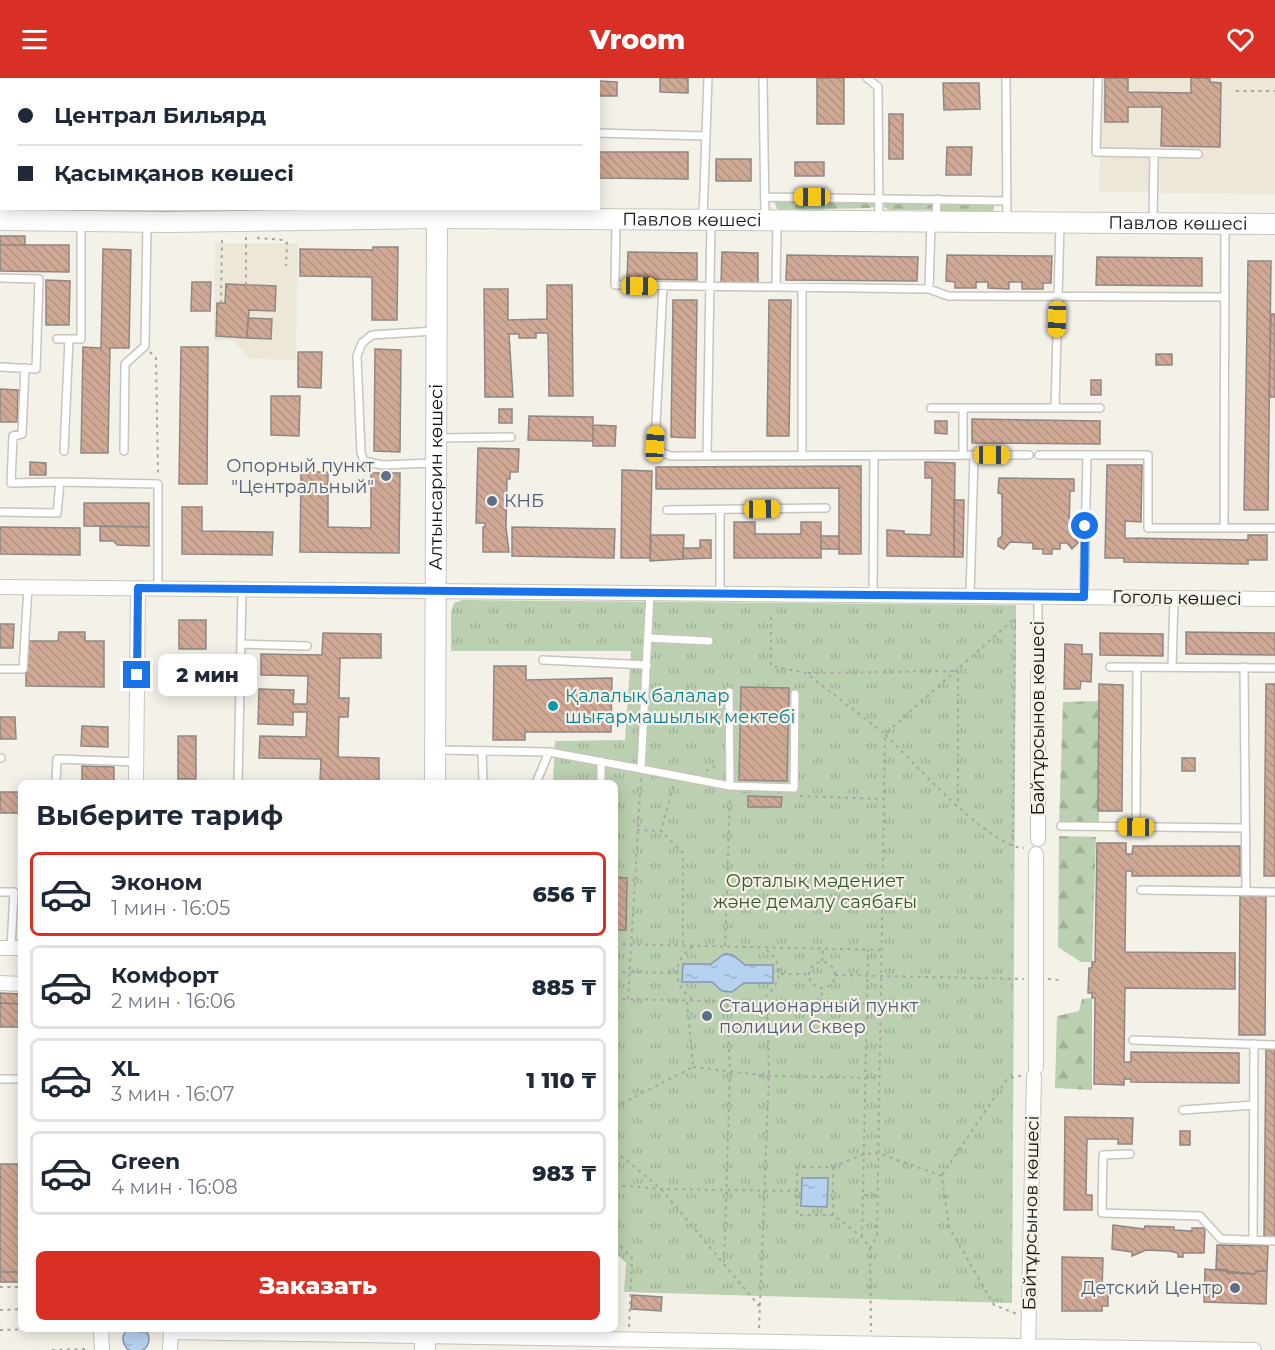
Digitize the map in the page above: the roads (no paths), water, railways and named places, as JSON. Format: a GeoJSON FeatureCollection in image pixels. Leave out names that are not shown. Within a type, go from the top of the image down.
{"type":"FeatureCollection","features":[{"type":"Feature","properties":{"kind":"street","name":"Павлов көшесі"},"geometry":{"type":"LineString","coordinates":[[0,219],[81,220],[160,217],[224,224],[350,214],[437,213],[616,219],[1275,224]]}},
{"type":"Feature","properties":{"kind":"street","name":"Алтынсарин көшесі"},"geometry":{"type":"LineString","coordinates":[[435,780],[438,591],[437,213]]}},
{"type":"Feature","properties":{"kind":"street","name":"Гоголь көшесі"},"geometry":{"type":"LineString","coordinates":[[0,588],[1275,599]]}},
{"type":"Feature","properties":{"kind":"street"},"geometry":{"type":"LineString","coordinates":[[136,780],[138,588]]}},
{"type":"Feature","properties":{"kind":"street","name":"Байтұрсынов көшесі"},"geometry":{"type":"LineString","coordinates":[[1028,1348],[1034,1072],[1038,675]]}},
{"type":"Feature","properties":{"kind":"street"},"geometry":{"type":"LineString","coordinates":[[0,983],[18,984]]}},
{"type":"Feature","properties":{"kind":"street"},"geometry":{"type":"LineString","coordinates":[[101,1332],[102,1349]]}},
{"type":"Feature","properties":{"kind":"street"},"geometry":{"type":"LineString","coordinates":[[170,1350],[171,1332]]}},
{"type":"Feature","properties":{"kind":"street"},"geometry":{"type":"LineString","coordinates":[[234,1332],[425,1338],[629,1339],[1028,1348],[1254,1350]]}},
{"type":"Feature","properties":{"kind":"lane"},"geometry":{"type":"LineString","coordinates":[[707,456],[710,286],[706,136],[708,78]]}},
{"type":"Feature","properties":{"kind":"lane"},"geometry":{"type":"LineString","coordinates":[[764,78],[766,197],[771,219],[776,287]]}},
{"type":"Feature","properties":{"kind":"lane"},"geometry":{"type":"LineString","coordinates":[[867,78],[878,87],[879,220]]}},
{"type":"Feature","properties":{"kind":"lane"},"geometry":{"type":"LineString","coordinates":[[1006,78],[1007,221]]}},
{"type":"Feature","properties":{"kind":"lane"},"geometry":{"type":"LineString","coordinates":[[1098,78],[1096,152],[1198,154]]}},
{"type":"Feature","properties":{"kind":"lane"},"geometry":{"type":"LineString","coordinates":[[600,133],[706,136]]}},
{"type":"Feature","properties":{"kind":"lane"},"geometry":{"type":"LineString","coordinates":[[1153,222],[1154,154]]}},
{"type":"Feature","properties":{"kind":"lane"},"geometry":{"type":"LineString","coordinates":[[766,197],[1006,201]]}},
{"type":"Feature","properties":{"kind":"lane"},"geometry":{"type":"LineString","coordinates":[[929,289],[937,199]]}},
{"type":"Feature","properties":{"kind":"lane"},"geometry":{"type":"LineString","coordinates":[[124,451],[125,364],[144,346],[160,217]]}},
{"type":"Feature","properties":{"kind":"lane"},"geometry":{"type":"LineString","coordinates":[[616,219],[615,285],[929,289],[948,296],[1225,297]]}},
{"type":"Feature","properties":{"kind":"lane"},"geometry":{"type":"LineString","coordinates":[[57,339],[81,339],[81,220]]}},
{"type":"Feature","properties":{"kind":"lane"},"geometry":{"type":"LineString","coordinates":[[1055,408],[1060,221]]}},
{"type":"Feature","properties":{"kind":"lane"},"geometry":{"type":"LineString","coordinates":[[1224,528],[1225,222]]}},
{"type":"Feature","properties":{"kind":"lane"},"geometry":{"type":"LineString","coordinates":[[0,278],[39,279],[36,369],[0,367]]}},
{"type":"Feature","properties":{"kind":"lane"},"geometry":{"type":"LineString","coordinates":[[663,286],[655,444],[660,452],[671,456],[1029,455]]}},
{"type":"Feature","properties":{"kind":"lane"},"geometry":{"type":"LineString","coordinates":[[802,288],[802,456]]}},
{"type":"Feature","properties":{"kind":"lane"},"geometry":{"type":"LineString","coordinates":[[437,330],[372,334],[362,343],[357,356],[361,453],[364,461],[382,465],[437,463]]}},
{"type":"Feature","properties":{"kind":"lane"},"geometry":{"type":"LineString","coordinates":[[64,451],[69,339]]}},
{"type":"Feature","properties":{"kind":"lane"},"geometry":{"type":"LineString","coordinates":[[26,368],[22,434],[13,436],[10,483],[158,484],[158,589]]}},
{"type":"Feature","properties":{"kind":"lane"},"geometry":{"type":"LineString","coordinates":[[931,408],[1100,408]]}},
{"type":"Feature","properties":{"kind":"lane"},"geometry":{"type":"LineString","coordinates":[[963,408],[963,455]]}},
{"type":"Feature","properties":{"kind":"lane"},"geometry":{"type":"LineString","coordinates":[[437,438],[510,437]]}},
{"type":"Feature","properties":{"kind":"lane"},"geometry":{"type":"LineString","coordinates":[[873,595],[874,455]]}},
{"type":"Feature","properties":{"kind":"lane"},"geometry":{"type":"LineString","coordinates":[[970,596],[974,455]]}},
{"type":"Feature","properties":{"kind":"lane"},"geometry":{"type":"LineString","coordinates":[[1039,455],[1148,455],[1148,528],[1275,528]]}},
{"type":"Feature","properties":{"kind":"lane"},"geometry":{"type":"LineString","coordinates":[[1084,597],[1087,455]]}},
{"type":"Feature","properties":{"kind":"lane"},"geometry":{"type":"LineString","coordinates":[[0,512],[57,513],[60,482]]}},
{"type":"Feature","properties":{"kind":"lane"},"geometry":{"type":"LineString","coordinates":[[667,510],[826,508]]}},
{"type":"Feature","properties":{"kind":"lane"},"geometry":{"type":"LineString","coordinates":[[720,510],[720,594]]}},
{"type":"Feature","properties":{"kind":"lane"},"geometry":{"type":"LineString","coordinates":[[0,669],[23,669],[28,588]]}},
{"type":"Feature","properties":{"kind":"lane"},"geometry":{"type":"LineString","coordinates":[[238,780],[242,590]]}},
{"type":"Feature","properties":{"kind":"lane"},"geometry":{"type":"LineString","coordinates":[[641,769],[650,593]]}},
{"type":"Feature","properties":{"kind":"lane","name":"Байтұрсынов көшесі"},"geometry":{"type":"LineString","coordinates":[[1038,597],[1038,675]]}},
{"type":"Feature","properties":{"kind":"lane"},"geometry":{"type":"LineString","coordinates":[[1172,667],[1174,598]]}},
{"type":"Feature","properties":{"kind":"lane"},"geometry":{"type":"LineString","coordinates":[[648,638],[709,640]]}},
{"type":"Feature","properties":{"kind":"lane"},"geometry":{"type":"LineString","coordinates":[[241,644],[307,646]]}},
{"type":"Feature","properties":{"kind":"lane"},"geometry":{"type":"LineString","coordinates":[[543,660],[647,664]]}},
{"type":"Feature","properties":{"kind":"lane"},"geometry":{"type":"LineString","coordinates":[[1110,667],[1275,668]]}},
{"type":"Feature","properties":{"kind":"lane"},"geometry":{"type":"LineString","coordinates":[[1136,827],[1137,667]]}},
{"type":"Feature","properties":{"kind":"lane"},"geometry":{"type":"LineString","coordinates":[[1244,667],[1246,892]]}},
{"type":"Feature","properties":{"kind":"lane"},"geometry":{"type":"LineString","coordinates":[[729,692],[730,786]]}},
{"type":"Feature","properties":{"kind":"lane"},"geometry":{"type":"LineString","coordinates":[[436,750],[549,752],[730,786],[794,788],[795,694]]}},
{"type":"Feature","properties":{"kind":"lane"},"geometry":{"type":"LineString","coordinates":[[482,751],[483,780]]}},
{"type":"Feature","properties":{"kind":"lane"},"geometry":{"type":"LineString","coordinates":[[537,780],[549,752]]}},
{"type":"Feature","properties":{"kind":"lane"},"geometry":{"type":"LineString","coordinates":[[56,780],[57,759],[137,762]]}},
{"type":"Feature","properties":{"kind":"lane"},"geometry":{"type":"LineString","coordinates":[[601,761],[601,780]]}},
{"type":"Feature","properties":{"kind":"lane"},"geometry":{"type":"LineString","coordinates":[[1061,826],[1244,828]]}},
{"type":"Feature","properties":{"kind":"lane"},"geometry":{"type":"LineString","coordinates":[[1141,890],[1275,892]]}},
{"type":"Feature","properties":{"kind":"lane"},"geometry":{"type":"LineString","coordinates":[[0,892],[14,892],[11,948]]}},
{"type":"Feature","properties":{"kind":"lane"},"geometry":{"type":"LineString","coordinates":[[1133,1040],[1275,1045]]}},
{"type":"Feature","properties":{"kind":"lane"},"geometry":{"type":"LineString","coordinates":[[1253,1240],[1254,1044]]}},
{"type":"Feature","properties":{"kind":"lane"},"geometry":{"type":"LineString","coordinates":[[0,1079],[18,1079]]}},
{"type":"Feature","properties":{"kind":"lane"},"geometry":{"type":"LineString","coordinates":[[1183,1110],[1254,1104]]}},
{"type":"Feature","properties":{"kind":"lane"},"geometry":{"type":"LineString","coordinates":[[1130,1154],[1102,1155],[1102,1213],[1200,1216],[1221,1239],[1275,1241]]}},
{"type":"Feature","properties":{"kind":"water"},"geometry":{"type":"Polygon","coordinates":[[[724,954],[733,955],[745,965],[773,965],[773,983],[744,983],[732,992],[722,991],[712,982],[682,982],[683,964],[711,964],[724,954]]]}},
{"type":"Feature","properties":{"kind":"water"},"geometry":{"type":"Polygon","coordinates":[[[802,1178],[828,1178],[827,1207],[801,1206],[802,1178]]]}},
{"type":"Feature","properties":{"kind":"water"},"geometry":{"type":"Polygon","coordinates":[[[126,1332],[146,1332],[148,1344],[141,1351],[131,1351],[124,1344],[126,1332]]]}},
{"type":"Feature","properties":{"kind":"place","name":"Опорный пункт \"Центральный\""},"geometry":{"type":"Point","coordinates":[386,476]}},
{"type":"Feature","properties":{"kind":"place","name":"КНБ"},"geometry":{"type":"Point","coordinates":[492,501]}},
{"type":"Feature","properties":{"kind":"place","name":"Қалалық балалар шығармашылық мектебі"},"geometry":{"type":"Point","coordinates":[553,706]}},
{"type":"Feature","properties":{"kind":"place","name":"Стационарный пункт полиции Сквер"},"geometry":{"type":"Point","coordinates":[707,1016]}},
{"type":"Feature","properties":{"kind":"place","name":"Детский Центр"},"geometry":{"type":"Point","coordinates":[1235,1288]}},
{"type":"Feature","properties":{"kind":"park label","name":"Орталық мәдениет және демалу саябағы"},"geometry":{"type":"Point","coordinates":[815,891]}}]}
